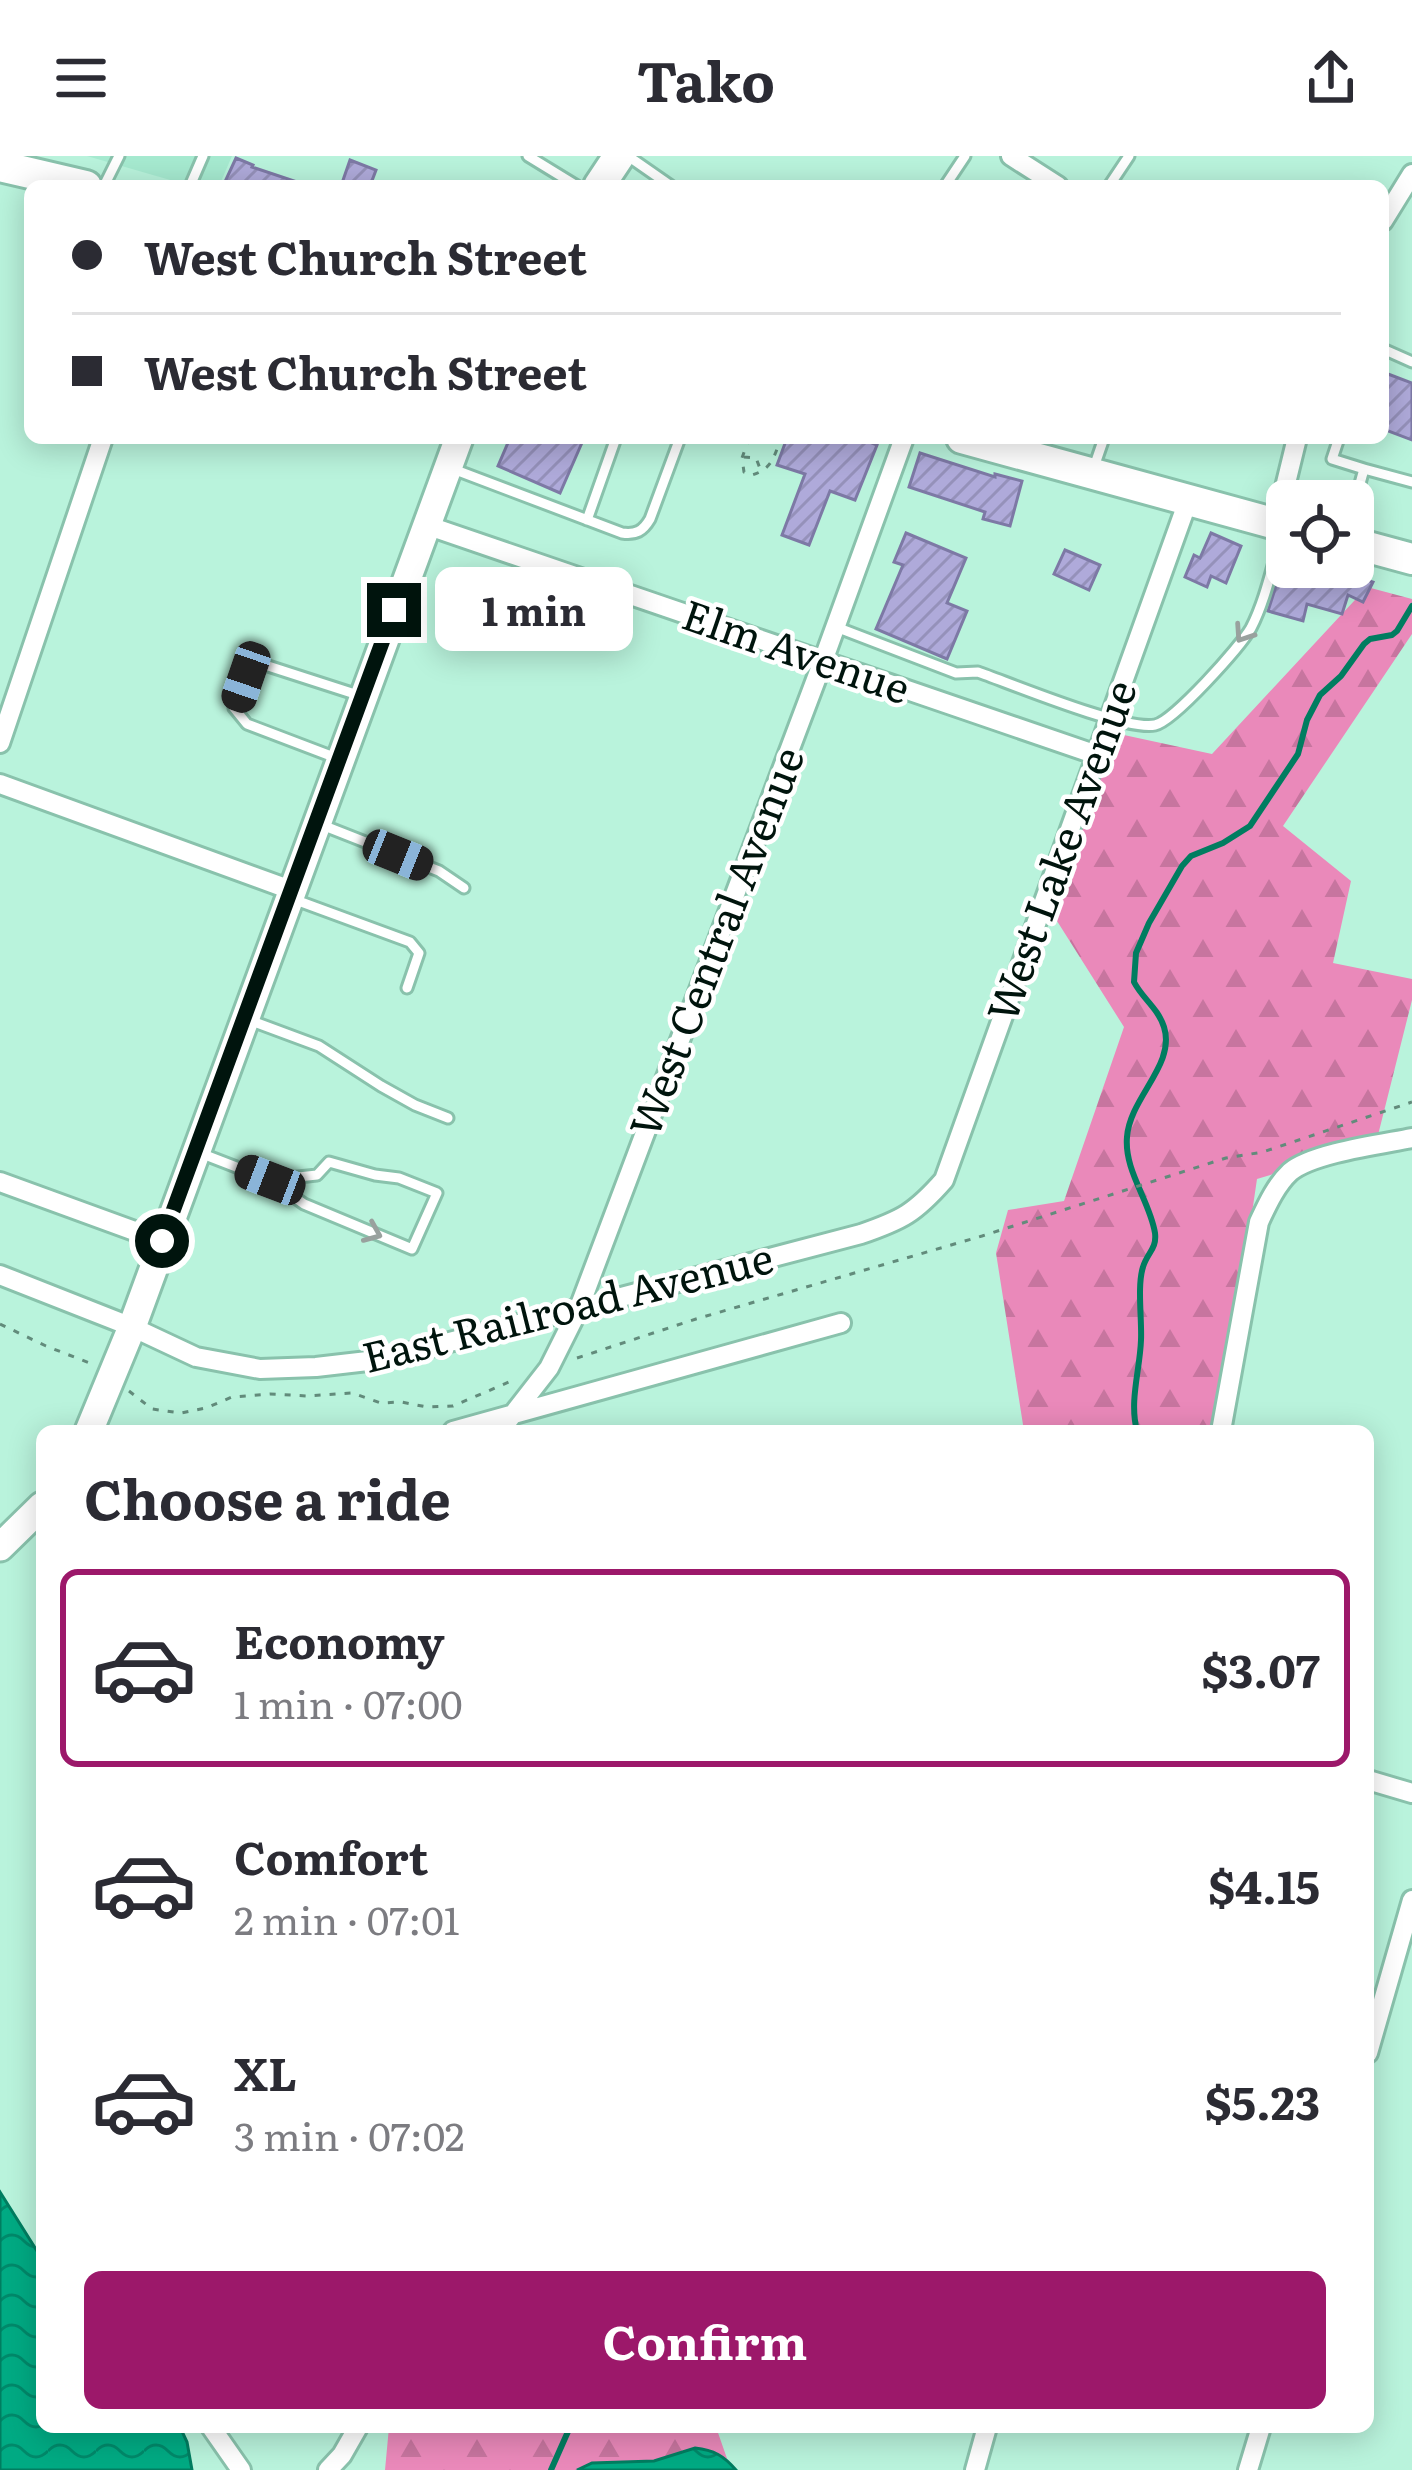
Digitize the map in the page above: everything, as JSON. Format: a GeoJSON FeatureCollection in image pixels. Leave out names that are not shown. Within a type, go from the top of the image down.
{"type":"FeatureCollection","features":[{"type":"Feature","properties":{"kind":"main road"},"geometry":{"type":"LineString","coordinates":[[0,166],[60,180]]}},
{"type":"Feature","properties":{"kind":"main road"},"geometry":{"type":"LineString","coordinates":[[91,1425],[132,1327],[457,444]]}},
{"type":"Feature","properties":{"kind":"main road"},"geometry":{"type":"LineString","coordinates":[[985,444],[1266,521]]}},
{"type":"Feature","properties":{"kind":"main road"},"geometry":{"type":"LineString","coordinates":[[1374,549],[1412,559]]}},
{"type":"Feature","properties":{"kind":"main road"},"geometry":{"type":"LineString","coordinates":[[0,1547],[36,1515]]}},
{"type":"Feature","properties":{"kind":"street"},"geometry":{"type":"LineString","coordinates":[[1011,156],[1049,180]]}},
{"type":"Feature","properties":{"kind":"street"},"geometry":{"type":"LineString","coordinates":[[1389,211],[1412,174]]}},
{"type":"Feature","properties":{"kind":"street"},"geometry":{"type":"LineString","coordinates":[[0,743],[101,444]]}},
{"type":"Feature","properties":{"kind":"street","name":"West Central Avenue"},"geometry":{"type":"LineString","coordinates":[[505,1425],[549,1367],[579,1308],[902,444]]}},
{"type":"Feature","properties":{"kind":"street"},"geometry":{"type":"LineString","coordinates":[[1290,480],[1296,444]]}},
{"type":"Feature","properties":{"kind":"street","name":"West Lake Avenue"},"geometry":{"type":"LineString","coordinates":[[928,1198],[944,1180],[1189,498]]}},
{"type":"Feature","properties":{"kind":"street","name":"Elm Avenue"},"geometry":{"type":"LineString","coordinates":[[426,525],[1097,755]]}},
{"type":"Feature","properties":{"kind":"street"},"geometry":{"type":"LineString","coordinates":[[0,784],[290,894]]}},
{"type":"Feature","properties":{"kind":"street"},"geometry":{"type":"LineString","coordinates":[[1221,1425],[1259,1222],[1270,1199],[1290,1172],[1310,1160],[1412,1138]]}},
{"type":"Feature","properties":{"kind":"street"},"geometry":{"type":"LineString","coordinates":[[0,1182],[162,1241]]}},
{"type":"Feature","properties":{"kind":"street","name":"East Railroad Avenue"},"geometry":{"type":"LineString","coordinates":[[0,1275],[196,1358],[260,1369],[316,1367],[385,1359],[861,1234],[898,1221],[928,1198]]}},
{"type":"Feature","properties":{"kind":"street"},"geometry":{"type":"LineString","coordinates":[[475,1425],[841,1323]]}},
{"type":"Feature","properties":{"kind":"street"},"geometry":{"type":"LineString","coordinates":[[1374,1782],[1412,1793]]}},
{"type":"Feature","properties":{"kind":"street"},"geometry":{"type":"LineString","coordinates":[[1374,2032],[1412,1900]]}},
{"type":"Feature","properties":{"kind":"street"},"geometry":{"type":"LineString","coordinates":[[215,2433],[241,2470]]}},
{"type":"Feature","properties":{"kind":"street"},"geometry":{"type":"LineString","coordinates":[[328,2470],[355,2433]]}},
{"type":"Feature","properties":{"kind":"street"},"geometry":{"type":"LineString","coordinates":[[975,2470],[984,2433]]}},
{"type":"Feature","properties":{"kind":"street"},"geometry":{"type":"LineString","coordinates":[[1248,2470],[1259,2433]]}},
{"type":"Feature","properties":{"kind":"lane"},"geometry":{"type":"LineString","coordinates":[[528,156],[567,180]]}},
{"type":"Feature","properties":{"kind":"lane"},"geometry":{"type":"LineString","coordinates":[[628,156],[662,180]]}},
{"type":"Feature","properties":{"kind":"lane"},"geometry":{"type":"LineString","coordinates":[[587,520],[614,444]]}},
{"type":"Feature","properties":{"kind":"lane"},"geometry":{"type":"LineString","coordinates":[[448,467],[629,534],[644,528],[678,444]]}},
{"type":"Feature","properties":{"kind":"lane"},"geometry":{"type":"LineString","coordinates":[[1092,472],[1103,444]]}},
{"type":"Feature","properties":{"kind":"lane"},"geometry":{"type":"LineString","coordinates":[[1337,444],[1332,459],[1412,482]]}},
{"type":"Feature","properties":{"kind":"lane"},"geometry":{"type":"LineString","coordinates":[[1361,480],[1364,469]]}},
{"type":"Feature","properties":{"kind":"lane"},"geometry":{"type":"LineString","coordinates":[[836,627],[956,674],[978,672],[1110,718],[1158,725],[1184,706],[1250,629],[1266,579]]}},
{"type":"Feature","properties":{"kind":"lane"},"geometry":{"type":"LineString","coordinates":[[339,760],[247,724],[235,708],[246,677],[265,665],[363,696]]}},
{"type":"Feature","properties":{"kind":"lane"},"geometry":{"type":"LineString","coordinates":[[946,704],[956,674]]}},
{"type":"Feature","properties":{"kind":"lane"},"geometry":{"type":"LineString","coordinates":[[316,823],[439,871],[464,888]]}},
{"type":"Feature","properties":{"kind":"lane"},"geometry":{"type":"LineString","coordinates":[[290,894],[410,942],[419,952],[407,988]]}},
{"type":"Feature","properties":{"kind":"lane"},"geometry":{"type":"LineString","coordinates":[[244,1018],[319,1046],[398,1096],[448,1118]]}},
{"type":"Feature","properties":{"kind":"lane"},"geometry":{"type":"LineString","coordinates":[[195,1151],[270,1180],[304,1204],[412,1250],[437,1193],[399,1178],[329,1162],[316,1175],[270,1180]]}},
{"type":"Feature","properties":{"kind":"path"},"geometry":{"type":"LineString","coordinates":[[747,444],[744,472],[752,476],[772,464],[779,444]]}},
{"type":"Feature","properties":{"kind":"path"},"geometry":{"type":"LineString","coordinates":[[742,458],[756,458],[761,472]]}},
{"type":"Feature","properties":{"kind":"path"},"geometry":{"type":"LineString","coordinates":[[1083,1202],[1226,1158],[1263,1152],[1412,1102]]}},
{"type":"Feature","properties":{"kind":"shaded area"},"geometry":{"type":"Polygon","coordinates":[[[87,156],[232,156],[222,180],[170,180],[87,156]]]}},
{"type":"Feature","properties":{"kind":"green space"},"geometry":{"type":"Polygon","coordinates":[[[1366,588],[1412,599],[1412,634],[1283,826],[1351,881],[1333,963],[1412,979],[1412,1000],[1376,1143],[1257,1179],[1221,1425],[1023,1425],[996,1253],[1008,1210],[1064,1201],[1124,1027],[1045,902],[1110,732],[1212,754],[1366,588]]]}},
{"type":"Feature","properties":{"kind":"green space"},"geometry":{"type":"Polygon","coordinates":[[[388,2433],[718,2433],[731,2470],[385,2470],[388,2433]]]}},
{"type":"Feature","properties":{"kind":"water"},"geometry":{"type":"Polygon","coordinates":[[[0,2192],[36,2249],[36,2433],[183,2433],[192,2470],[0,2470],[0,2192]]]}},
{"type":"Feature","properties":{"kind":"water"},"geometry":{"type":"Polygon","coordinates":[[[695,2448],[718,2454],[736,2470],[577,2470],[592,2463],[654,2461],[695,2448]]]}},
{"type":"Feature","properties":{"kind":"building"},"geometry":{"type":"Polygon","coordinates":[[[236,158],[291,180],[226,180],[236,158]]]}},
{"type":"Feature","properties":{"kind":"building"},"geometry":{"type":"Polygon","coordinates":[[[350,160],[376,170],[372,180],[343,180],[350,160]]]}},
{"type":"Feature","properties":{"kind":"building"},"geometry":{"type":"Polygon","coordinates":[[[1389,374],[1412,383],[1412,440],[1389,431],[1389,374]]]}},
{"type":"Feature","properties":{"kind":"building"},"geometry":{"type":"Polygon","coordinates":[[[507,444],[581,444],[560,493],[498,466],[507,444]]]}},
{"type":"Feature","properties":{"kind":"building"},"geometry":{"type":"Polygon","coordinates":[[[785,444],[877,445],[855,500],[830,491],[809,545],[782,535],[805,474],[777,465],[785,444]]]}},
{"type":"Feature","properties":{"kind":"building"},"geometry":{"type":"Polygon","coordinates":[[[920,453],[1022,481],[1010,526],[983,519],[985,512],[909,487],[920,453]]]}},
{"type":"Feature","properties":{"kind":"building"},"geometry":{"type":"Polygon","coordinates":[[[906,533],[966,558],[947,603],[967,611],[947,659],[876,629],[903,565],[894,562],[906,533]]]}},
{"type":"Feature","properties":{"kind":"building"},"geometry":{"type":"Polygon","coordinates":[[[1211,533],[1241,546],[1226,583],[1211,576],[1207,587],[1185,577],[1211,533]]]}},
{"type":"Feature","properties":{"kind":"building"},"geometry":{"type":"Polygon","coordinates":[[[1065,550],[1100,565],[1089,590],[1054,574],[1065,550]]]}},
{"type":"Feature","properties":{"kind":"building"},"geometry":{"type":"Polygon","coordinates":[[[1275,588],[1370,588],[1363,602],[1348,595],[1342,614],[1307,604],[1303,621],[1268,611],[1275,588]]]}},
{"type":"Feature","properties":{"kind":"waterway"},"geometry":{"type":"LineString","coordinates":[[1136,1425],[1140,1283],[1155,1238],[1129,1162],[1127,1137],[1166,1041],[1161,1020],[1134,982],[1136,953],[1182,866],[1191,856],[1250,826],[1298,754],[1320,695],[1370,639],[1397,631],[1412,606]]}},
{"type":"Feature","properties":{"kind":"waterway"},"geometry":{"type":"LineString","coordinates":[[551,2470],[567,2433]]}},
{"type":"Feature","properties":{"kind":"route"},"geometry":{"type":"LineString","coordinates":[[162,1241],[394,610]]}}]}
